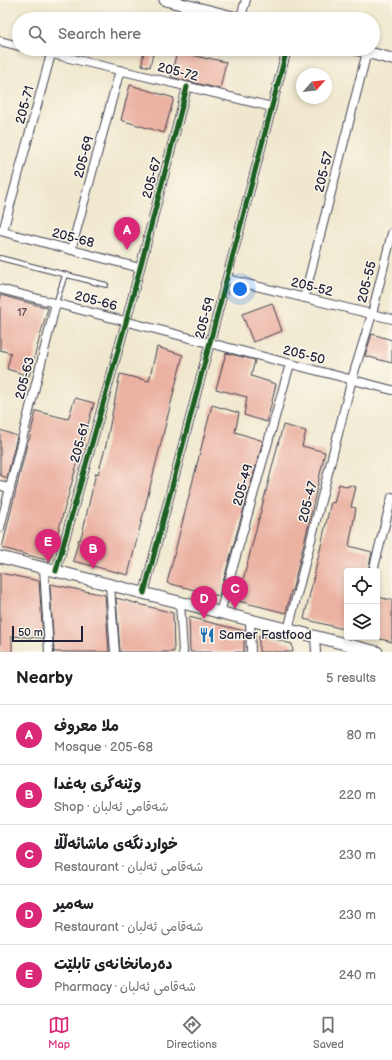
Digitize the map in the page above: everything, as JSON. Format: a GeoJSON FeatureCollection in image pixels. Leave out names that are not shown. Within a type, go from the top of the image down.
{"type":"FeatureCollection","features":[{"type":"Feature","properties":{"kind":"street"},"geometry":{"type":"LineString","coordinates":[[165,0],[212,12]]}},
{"type":"Feature","properties":{"kind":"street"},"geometry":{"type":"LineString","coordinates":[[242,12],[246,0]]}},
{"type":"Feature","properties":{"kind":"street"},"geometry":{"type":"LineString","coordinates":[[0,41],[12,44]]}},
{"type":"Feature","properties":{"kind":"street","name":"205-71"},"geometry":{"type":"LineString","coordinates":[[2,231],[50,56]]}},
{"type":"Feature","properties":{"kind":"street","name":"205-72"},"geometry":{"type":"LineString","coordinates":[[60,56],[272,107]]}},
{"type":"Feature","properties":{"kind":"street","name":"205-59"},"geometry":{"type":"LineString","coordinates":[[144,593],[285,56]]}},
{"type":"Feature","properties":{"kind":"street","name":"205-57"},"geometry":{"type":"LineString","coordinates":[[304,298],[366,56]]}},
{"type":"Feature","properties":{"kind":"street"},"geometry":{"type":"LineString","coordinates":[[380,56],[392,59]]}},
{"type":"Feature","properties":{"kind":"street","name":"205-69"},"geometry":{"type":"LineString","coordinates":[[71,250],[120,70]]}},
{"type":"Feature","properties":{"kind":"street","name":"205-67"},"geometry":{"type":"LineString","coordinates":[[126,322],[187,87]]}},
{"type":"Feature","properties":{"kind":"street","name":"205-68"},"geometry":{"type":"LineString","coordinates":[[2,231],[140,268]]}},
{"type":"Feature","properties":{"kind":"street","name":"205-55"},"geometry":{"type":"LineString","coordinates":[[352,379],[372,314],[392,233]]}},
{"type":"Feature","properties":{"kind":"street","name":"205-52"},"geometry":{"type":"LineString","coordinates":[[227,279],[392,319]]}},
{"type":"Feature","properties":{"kind":"street","name":"205-66"},"geometry":{"type":"LineString","coordinates":[[0,289],[210,343]]}},
{"type":"Feature","properties":{"kind":"street","name":"205-63"},"geometry":{"type":"LineString","coordinates":[[0,528],[56,303]]}},
{"type":"Feature","properties":{"kind":"street","name":"205-61"},"geometry":{"type":"LineString","coordinates":[[56,571],[126,322]]}},
{"type":"Feature","properties":{"kind":"street","name":"205-50"},"geometry":{"type":"LineString","coordinates":[[210,343],[392,390]]}},
{"type":"Feature","properties":{"kind":"street","name":"205-49"},"geometry":{"type":"LineString","coordinates":[[220,613],[290,364]]}},
{"type":"Feature","properties":{"kind":"street","name":"205-47"},"geometry":{"type":"LineString","coordinates":[[288,630],[352,379]]}},
{"type":"Feature","properties":{"kind":"street"},"geometry":{"type":"LineString","coordinates":[[0,486],[10,489]]}},
{"type":"Feature","properties":{"kind":"street"},"geometry":{"type":"LineString","coordinates":[[374,568],[392,498]]}},
{"type":"Feature","properties":{"kind":"street"},"geometry":{"type":"LineString","coordinates":[[0,557],[315,637],[354,641],[377,652]]}},
{"type":"Feature","properties":{"kind":"street"},"geometry":{"type":"LineString","coordinates":[[44,568],[49,652]]}},
{"type":"Feature","properties":{"kind":"street"},"geometry":{"type":"LineString","coordinates":[[110,585],[115,652]]}},
{"type":"Feature","properties":{"kind":"street"},"geometry":{"type":"LineString","coordinates":[[180,603],[183,652]]}},
{"type":"Feature","properties":{"kind":"street"},"geometry":{"type":"LineString","coordinates":[[250,620],[252,652]]}},
{"type":"Feature","properties":{"kind":"street"},"geometry":{"type":"LineString","coordinates":[[315,637],[316,652]]}},
{"type":"Feature","properties":{"kind":"lane"},"geometry":{"type":"LineString","coordinates":[[0,258],[106,285]]}},
{"type":"Feature","properties":{"kind":"lane"},"geometry":{"type":"LineString","coordinates":[[56,303],[65,275]]}},
{"type":"Feature","properties":{"kind":"building"},"geometry":{"type":"Polygon","coordinates":[[[143,56],[152,56],[150,67],[142,65],[143,56]]]}},
{"type":"Feature","properties":{"kind":"building"},"geometry":{"type":"Polygon","coordinates":[[[176,56],[196,56],[226,62],[220,89],[171,77],[176,56]]]}},
{"type":"Feature","properties":{"kind":"building"},"geometry":{"type":"Polygon","coordinates":[[[130,85],[174,98],[164,133],[121,120],[130,85]]]}},
{"type":"Feature","properties":{"kind":"building"},"geometry":{"type":"Polygon","coordinates":[[[0,295],[48,308],[29,376],[7,369],[11,353],[0,350],[0,295]]]}},
{"type":"Feature","properties":{"kind":"building"},"geometry":{"type":"Polygon","coordinates":[[[272,303],[282,331],[253,342],[242,314],[272,303]]]}},
{"type":"Feature","properties":{"kind":"building"},"geometry":{"type":"Polygon","coordinates":[[[372,334],[392,340],[392,363],[365,356],[372,334]]]}},
{"type":"Feature","properties":{"kind":"building"},"geometry":{"type":"Polygon","coordinates":[[[157,347],[183,355],[128,575],[73,561],[83,530],[96,473],[98,474],[106,445],[120,374],[149,381],[157,347]]]}},
{"type":"Feature","properties":{"kind":"building"},"geometry":{"type":"Polygon","coordinates":[[[226,353],[255,360],[251,376],[276,384],[267,422],[244,415],[247,397],[216,389],[226,353]]]}},
{"type":"Feature","properties":{"kind":"building"},"geometry":{"type":"Polygon","coordinates":[[[75,398],[94,403],[50,561],[2,548],[36,411],[68,419],[75,398]]]}},
{"type":"Feature","properties":{"kind":"building"},"geometry":{"type":"Polygon","coordinates":[[[212,405],[239,413],[235,432],[263,441],[219,596],[167,583],[212,405]]]}},
{"type":"Feature","properties":{"kind":"building"},"geometry":{"type":"Polygon","coordinates":[[[283,425],[306,431],[302,446],[325,452],[286,613],[230,599],[233,586],[241,588],[283,425]]]}},
{"type":"Feature","properties":{"kind":"building"},"geometry":{"type":"Polygon","coordinates":[[[0,430],[17,436],[7,478],[0,475],[0,430]]]}},
{"type":"Feature","properties":{"kind":"building"},"geometry":{"type":"Polygon","coordinates":[[[339,484],[348,487],[349,485],[356,487],[351,507],[356,508],[349,546],[372,552],[369,568],[344,568],[344,629],[304,619],[331,502],[334,503],[339,484]]]}},
{"type":"Feature","properties":{"kind":"building"},"geometry":{"type":"Polygon","coordinates":[[[0,573],[39,581],[43,638],[12,636],[12,652],[0,652],[0,573]]]}},
{"type":"Feature","properties":{"kind":"building"},"geometry":{"type":"Polygon","coordinates":[[[50,584],[105,595],[109,652],[54,652],[50,584]]]}},
{"type":"Feature","properties":{"kind":"building"},"geometry":{"type":"Polygon","coordinates":[[[116,598],[173,613],[174,652],[120,652],[116,598]]]}},
{"type":"Feature","properties":{"kind":"building"},"geometry":{"type":"Polygon","coordinates":[[[380,598],[392,600],[392,642],[380,639],[380,598]]]}},
{"type":"Feature","properties":{"kind":"building"},"geometry":{"type":"Polygon","coordinates":[[[189,617],[244,631],[244,652],[190,652],[189,617]]]}},
{"type":"Feature","properties":{"kind":"building"},"geometry":{"type":"Polygon","coordinates":[[[259,635],[292,644],[293,652],[259,652],[259,635]]]}},
{"type":"Feature","properties":{"kind":"cycle path"},"geometry":{"type":"LineString","coordinates":[[144,593],[285,56]]}},
{"type":"Feature","properties":{"kind":"cycle path"},"geometry":{"type":"LineString","coordinates":[[56,571],[126,322],[187,87]]}},
{"type":"Feature","properties":{"kind":"place","name":"ملا معروف"},"geometry":{"type":"Point","coordinates":[127,250]}},
{"type":"Feature","properties":{"kind":"place","name":"دەرمانخانەی تابلێت"},"geometry":{"type":"Point","coordinates":[48,562]}},
{"type":"Feature","properties":{"kind":"place","name":"وێنەگری بەغدا"},"geometry":{"type":"Point","coordinates":[93,569]}},
{"type":"Feature","properties":{"kind":"place","name":"خواردنگەی ماشائەڵڵا"},"geometry":{"type":"Point","coordinates":[235,609]}},
{"type":"Feature","properties":{"kind":"place","name":"سەمیر"},"geometry":{"type":"Point","coordinates":[204,619]}},
{"type":"Feature","properties":{"kind":"place","name":"Samer Fastfood"},"geometry":{"type":"Point","coordinates":[207,635]}}]}
